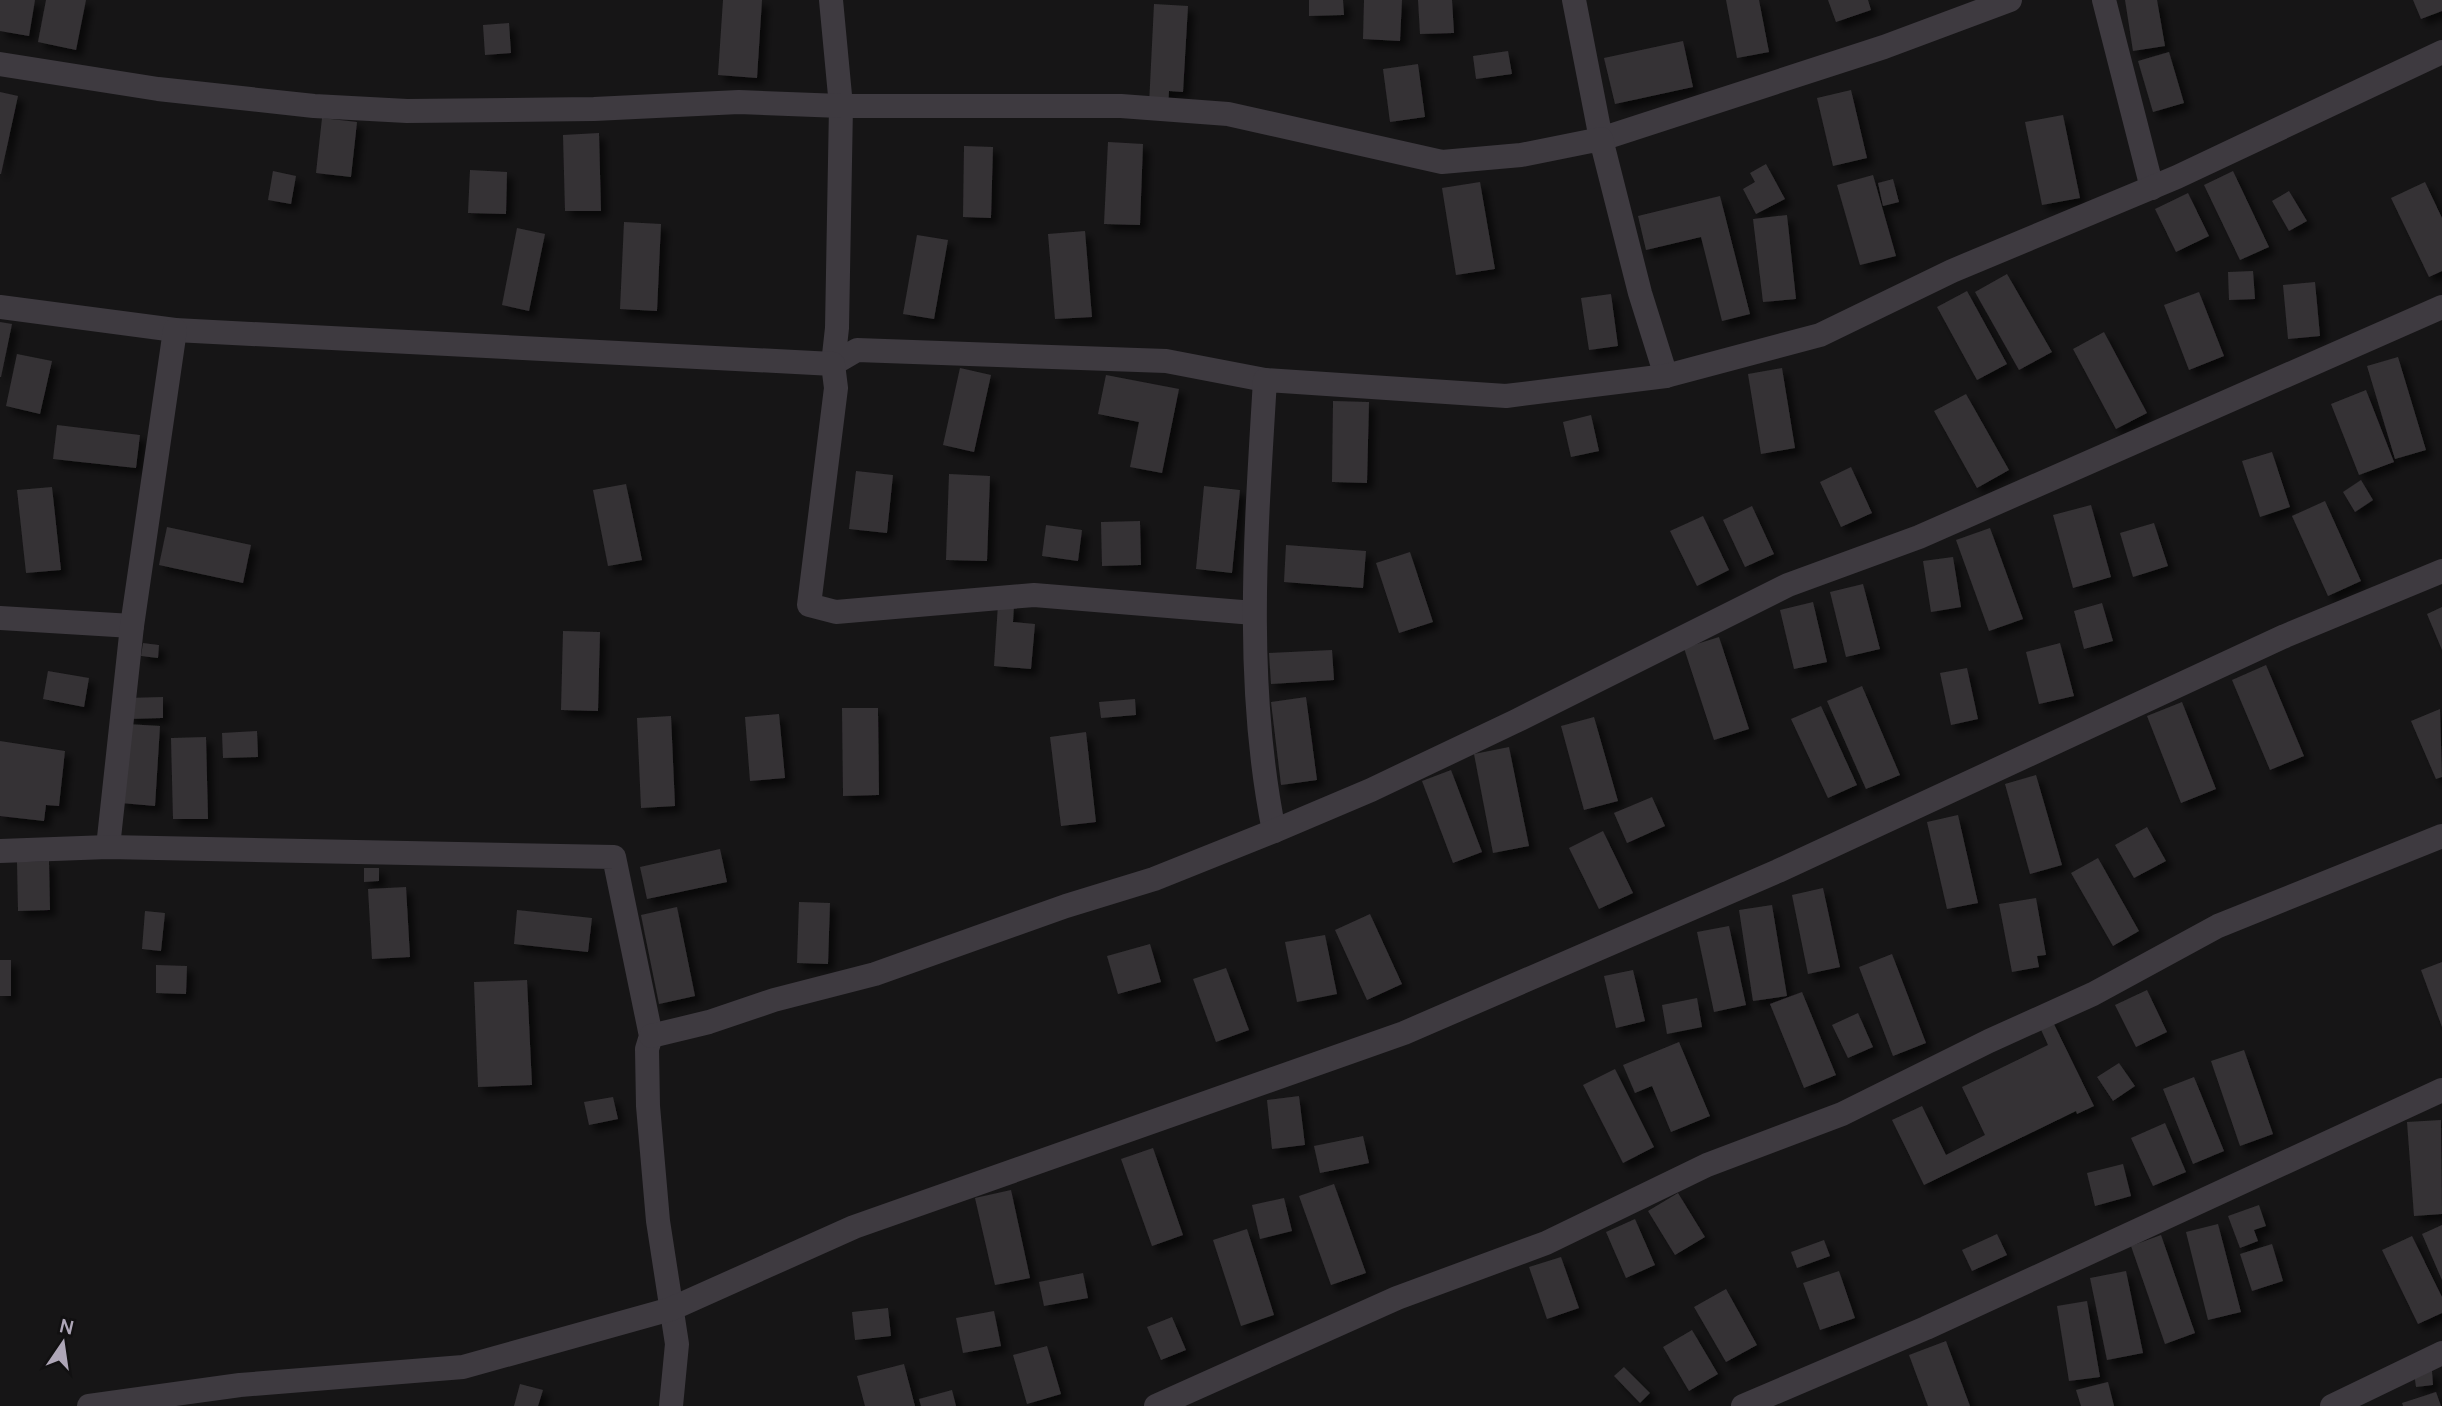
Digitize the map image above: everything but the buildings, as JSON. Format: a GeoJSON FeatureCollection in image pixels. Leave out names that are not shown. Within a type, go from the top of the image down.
{"type":"FeatureCollection","features":[{"type":"Feature","properties":{"kind":"street"},"geometry":{"type":"LineString","coordinates":[[831,0],[841,106],[833,364],[836,388],[809,605],[836,612],[1034,595],[1254,613]]}},
{"type":"Feature","properties":{"kind":"street"},"geometry":{"type":"LineString","coordinates":[[1574,0],[1601,139],[1640,293],[1665,376]]}},
{"type":"Feature","properties":{"kind":"street"},"geometry":{"type":"LineString","coordinates":[[0,64],[158,89],[314,106],[407,111],[594,109],[739,102],[841,106],[1121,106],[1227,114],[1442,162],[1521,155],[1601,139],[1884,47],[2010,0]]}},
{"type":"Feature","properties":{"kind":"street"},"geometry":{"type":"LineString","coordinates":[[2104,0],[2152,188]]}},
{"type":"Feature","properties":{"kind":"street"},"geometry":{"type":"LineString","coordinates":[[0,307],[175,330],[833,364],[858,349],[1166,361],[1265,380],[1506,396],[1665,376],[1820,335],[1952,271],[2152,188],[2442,52]]}},
{"type":"Feature","properties":{"kind":"street"},"geometry":{"type":"LineString","coordinates":[[650,1036],[709,1022],[774,999],[876,974],[1066,906],[1154,879],[1274,831],[1371,790],[1516,721],[1787,585],[1919,537],[2442,307]]}},
{"type":"Feature","properties":{"kind":"street"},"geometry":{"type":"LineString","coordinates":[[108,847],[132,626],[175,330]]}},
{"type":"Feature","properties":{"kind":"street"},"geometry":{"type":"LineString","coordinates":[[1265,380],[1253,581],[1264,784],[1274,831]]}},
{"type":"Feature","properties":{"kind":"street"},"geometry":{"type":"LineString","coordinates":[[89,1406],[240,1385],[463,1367],[671,1309],[854,1227],[1428,1023],[1803,859],[2285,636],[2442,571]]}},
{"type":"Feature","properties":{"kind":"street"},"geometry":{"type":"LineString","coordinates":[[0,618],[132,626]]}},
{"type":"Feature","properties":{"kind":"street"},"geometry":{"type":"LineString","coordinates":[[1156,1406],[1397,1297],[1546,1242],[1707,1165],[1842,1114],[1989,1041],[2094,994],[2218,926],[2442,836]]}},
{"type":"Feature","properties":{"kind":"street"},"geometry":{"type":"LineString","coordinates":[[0,851],[108,847],[614,857],[650,1036],[647,1049],[648,1106],[677,1344],[671,1406]]}},
{"type":"Feature","properties":{"kind":"street"},"geometry":{"type":"LineString","coordinates":[[1743,1406],[1926,1328],[2442,1090]]}},
{"type":"Feature","properties":{"kind":"street"},"geometry":{"type":"LineString","coordinates":[[2332,1406],[2442,1353]]}}]}
